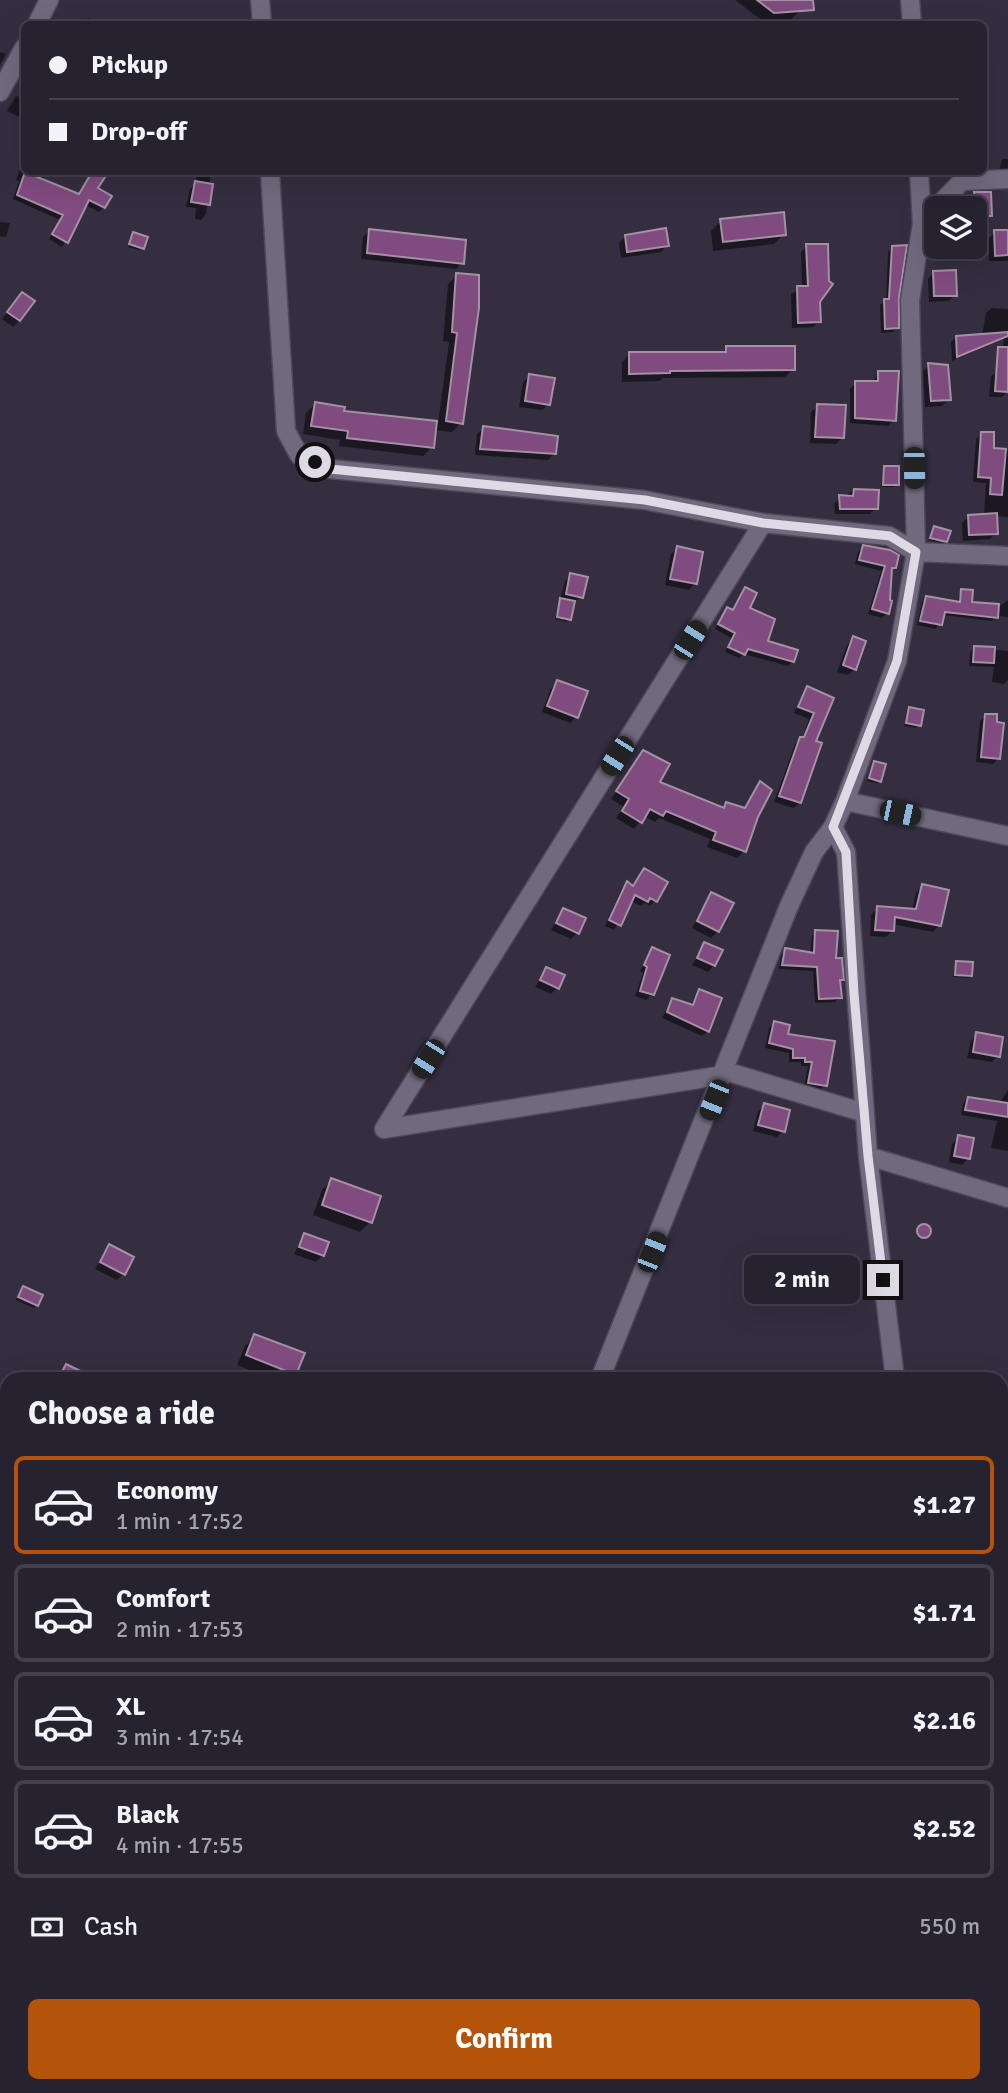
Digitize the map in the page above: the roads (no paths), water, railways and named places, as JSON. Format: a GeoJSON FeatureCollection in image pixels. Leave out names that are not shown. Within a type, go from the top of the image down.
{"type":"FeatureCollection","features":[{"type":"Feature","properties":{"kind":"street"},"geometry":{"type":"LineString","coordinates":[[38,21],[49,0]]}},
{"type":"Feature","properties":{"kind":"street"},"geometry":{"type":"LineString","coordinates":[[260,0],[262,21]]}},
{"type":"Feature","properties":{"kind":"street"},"geometry":{"type":"LineString","coordinates":[[910,0],[912,21]]}},
{"type":"Feature","properties":{"kind":"street"},"geometry":{"type":"LineString","coordinates":[[0,92],[21,54]]}},
{"type":"Feature","properties":{"kind":"street"},"geometry":{"type":"LineString","coordinates":[[271,175],[286,430],[299,455],[330,469],[645,500],[763,523],[890,536],[916,552],[1008,556]]}},
{"type":"Feature","properties":{"kind":"street"},"geometry":{"type":"LineString","coordinates":[[603,1372],[725,1073],[789,906],[814,852],[833,827],[845,801],[897,661],[916,552],[910,300],[922,223],[919,175]]}},
{"type":"Feature","properties":{"kind":"street"},"geometry":{"type":"LineString","coordinates":[[948,196],[962,181],[1008,179]]}},
{"type":"Feature","properties":{"kind":"street"},"geometry":{"type":"LineString","coordinates":[[763,523],[384,1129],[725,1073],[865,1112]]}},
{"type":"Feature","properties":{"kind":"street"},"geometry":{"type":"LineString","coordinates":[[845,801],[1008,836]]}},
{"type":"Feature","properties":{"kind":"street"},"geometry":{"type":"LineString","coordinates":[[833,827],[846,852],[868,1156],[894,1372]]}},
{"type":"Feature","properties":{"kind":"street"},"geometry":{"type":"LineString","coordinates":[[868,1156],[1008,1198]]}}]}
